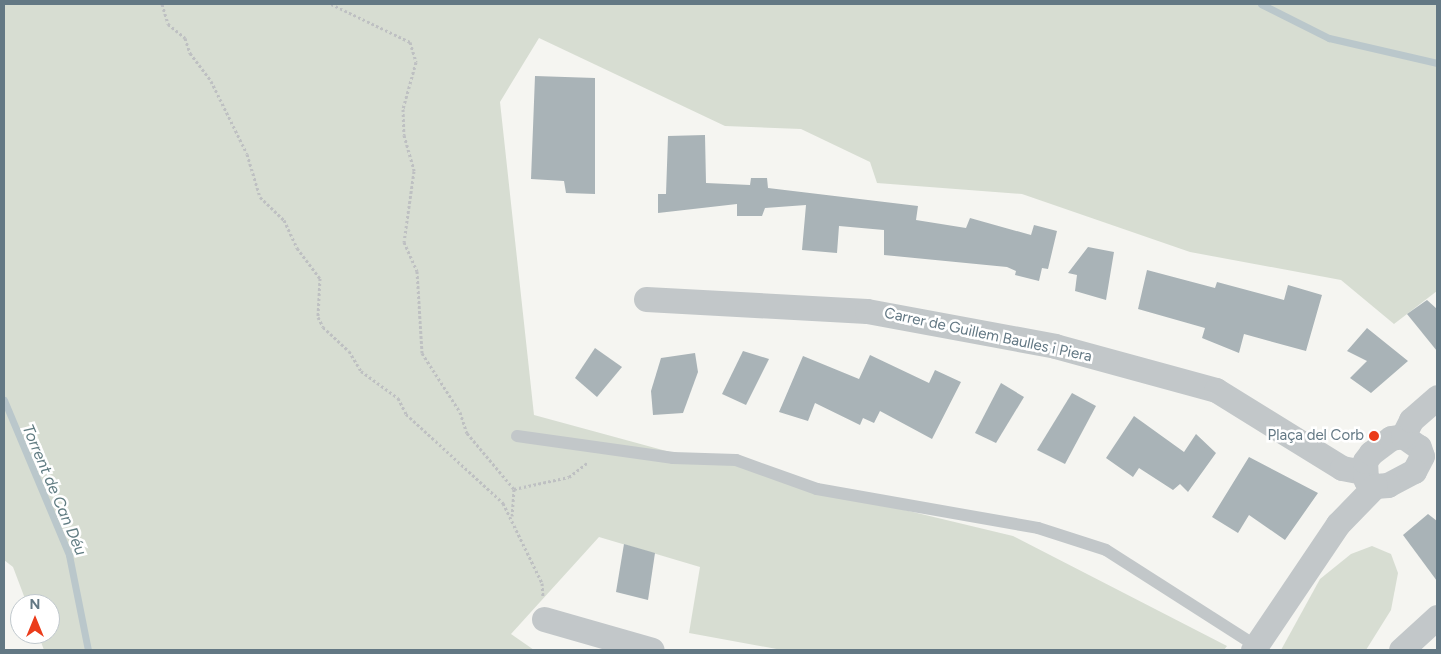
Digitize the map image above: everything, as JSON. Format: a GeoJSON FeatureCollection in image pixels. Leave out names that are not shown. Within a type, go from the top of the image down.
{"type":"FeatureCollection","features":[{"type":"Feature","properties":{"kind":"street","name":"Carrer de Guillem Baulles i Piera"},"geometry":{"type":"LineString","coordinates":[[646,299],[866,311],[1055,346],[1216,390],[1342,468],[1369,479]]}},
{"type":"Feature","properties":{"kind":"street"},"geometry":{"type":"LineString","coordinates":[[1403,436],[1411,420],[1437,397]]}},
{"type":"Feature","properties":{"kind":"street"},"geometry":{"type":"LineString","coordinates":[[1254,648],[1369,479],[1371,453],[1391,438],[1403,436],[1416,443],[1430,458],[1402,479],[1369,479]]}},
{"type":"Feature","properties":{"kind":"street"},"geometry":{"type":"LineString","coordinates":[[1401,650],[1437,617]]}},
{"type":"Feature","properties":{"kind":"street"},"geometry":{"type":"LineString","coordinates":[[544,619],[652,650]]}},
{"type":"Feature","properties":{"kind":"lane"},"geometry":{"type":"LineString","coordinates":[[517,436],[603,448],[736,460],[817,489],[1038,528],[1106,550],[1254,648]]}},
{"type":"Feature","properties":{"kind":"path"},"geometry":{"type":"LineString","coordinates":[[162,4],[168,24],[185,38],[190,54],[211,81],[246,154],[260,196],[284,220],[297,248],[320,278],[318,308],[323,327],[349,351],[361,371],[398,398],[406,414],[503,503],[512,517],[542,583],[544,619]]}},
{"type":"Feature","properties":{"kind":"path"},"geometry":{"type":"LineString","coordinates":[[332,4],[410,42],[416,62],[403,109],[404,135],[414,171],[404,242],[418,271],[422,352],[460,412],[467,432],[514,489],[512,517]]}},
{"type":"Feature","properties":{"kind":"path"},"geometry":{"type":"LineString","coordinates":[[514,489],[570,477],[603,448]]}},
{"type":"Feature","properties":{"kind":"shaded area"},"geometry":{"type":"Polygon","coordinates":[[[4,4],[1437,4],[1437,291],[1394,324],[1341,280],[1190,252],[1022,194],[877,183],[870,162],[801,129],[725,126],[539,38],[500,102],[534,415],[703,461],[736,460],[817,489],[1013,536],[1227,646],[1224,650],[782,650],[689,633],[700,567],[599,537],[511,634],[534,650],[44,650],[42,644],[60,644],[60,594],[23,594],[13,567],[4,560],[4,4]]]}},
{"type":"Feature","properties":{"kind":"shaded area"},"geometry":{"type":"Polygon","coordinates":[[[1372,546],[1391,554],[1398,573],[1391,610],[1366,650],[1281,650],[1320,579],[1351,554],[1372,546]]]}},
{"type":"Feature","properties":{"kind":"building"},"geometry":{"type":"Polygon","coordinates":[[[535,76],[595,78],[595,194],[566,193],[564,181],[531,179],[535,76]]]}},
{"type":"Feature","properties":{"kind":"building"},"geometry":{"type":"Polygon","coordinates":[[[705,135],[706,183],[750,185],[751,178],[767,178],[768,188],[918,206],[916,220],[966,228],[970,218],[1031,235],[1034,225],[1057,231],[1048,269],[1042,268],[1039,281],[1015,275],[1016,271],[1007,267],[884,255],[884,230],[839,226],[837,253],[802,250],[806,205],[765,208],[762,216],[737,216],[737,204],[658,213],[658,194],[666,194],[668,136],[705,135]]]}},
{"type":"Feature","properties":{"kind":"building"},"geometry":{"type":"Polygon","coordinates":[[[1088,247],[1114,252],[1106,300],[1075,291],[1077,275],[1068,273],[1088,247]]]}},
{"type":"Feature","properties":{"kind":"building"},"geometry":{"type":"Polygon","coordinates":[[[1147,270],[1215,288],[1217,282],[1284,300],[1288,285],[1322,295],[1306,351],[1244,334],[1239,353],[1202,338],[1205,328],[1138,309],[1147,270]]]}},
{"type":"Feature","properties":{"kind":"building"},"geometry":{"type":"Polygon","coordinates":[[[1427,300],[1437,309],[1437,351],[1407,314],[1427,300]]]}},
{"type":"Feature","properties":{"kind":"building"},"geometry":{"type":"Polygon","coordinates":[[[1367,328],[1408,361],[1371,393],[1350,378],[1367,361],[1347,351],[1367,328]]]}},
{"type":"Feature","properties":{"kind":"building"},"geometry":{"type":"Polygon","coordinates":[[[595,348],[622,367],[597,397],[575,378],[595,348]]]}},
{"type":"Feature","properties":{"kind":"building"},"geometry":{"type":"Polygon","coordinates":[[[743,351],[769,359],[746,405],[722,394],[743,351]]]}},
{"type":"Feature","properties":{"kind":"building"},"geometry":{"type":"Polygon","coordinates":[[[695,353],[698,372],[683,413],[653,415],[651,391],[661,358],[695,353]]]}},
{"type":"Feature","properties":{"kind":"building"},"geometry":{"type":"Polygon","coordinates":[[[870,355],[929,383],[935,370],[961,382],[932,439],[880,411],[874,423],[863,418],[860,425],[815,403],[808,421],[779,412],[803,356],[859,379],[870,355]]]}},
{"type":"Feature","properties":{"kind":"building"},"geometry":{"type":"Polygon","coordinates":[[[1001,383],[1024,397],[996,443],[975,433],[1001,383]]]}},
{"type":"Feature","properties":{"kind":"building"},"geometry":{"type":"Polygon","coordinates":[[[1072,393],[1096,406],[1065,464],[1037,450],[1072,393]]]}},
{"type":"Feature","properties":{"kind":"building"},"geometry":{"type":"Polygon","coordinates":[[[1134,416],[1184,452],[1196,434],[1216,453],[1188,492],[1180,484],[1173,490],[1139,468],[1133,477],[1106,458],[1134,416]]]}},
{"type":"Feature","properties":{"kind":"building"},"geometry":{"type":"Polygon","coordinates":[[[1249,457],[1318,493],[1285,540],[1249,515],[1238,533],[1212,517],[1249,457]]]}},
{"type":"Feature","properties":{"kind":"building"},"geometry":{"type":"Polygon","coordinates":[[[1428,514],[1437,521],[1437,581],[1403,535],[1428,514]]]}},
{"type":"Feature","properties":{"kind":"building"},"geometry":{"type":"Polygon","coordinates":[[[624,544],[655,553],[648,600],[616,592],[624,544]]]}},
{"type":"Feature","properties":{"kind":"waterway"},"geometry":{"type":"LineString","coordinates":[[1261,4],[1329,38],[1437,63]]}},
{"type":"Feature","properties":{"kind":"waterway","name":"Torrent de Can Déu"},"geometry":{"type":"LineString","coordinates":[[4,400],[69,555],[88,650]]}},
{"type":"Feature","properties":{"kind":"place","name":"Plaça del Corb"},"geometry":{"type":"Point","coordinates":[1374,436]}}]}
